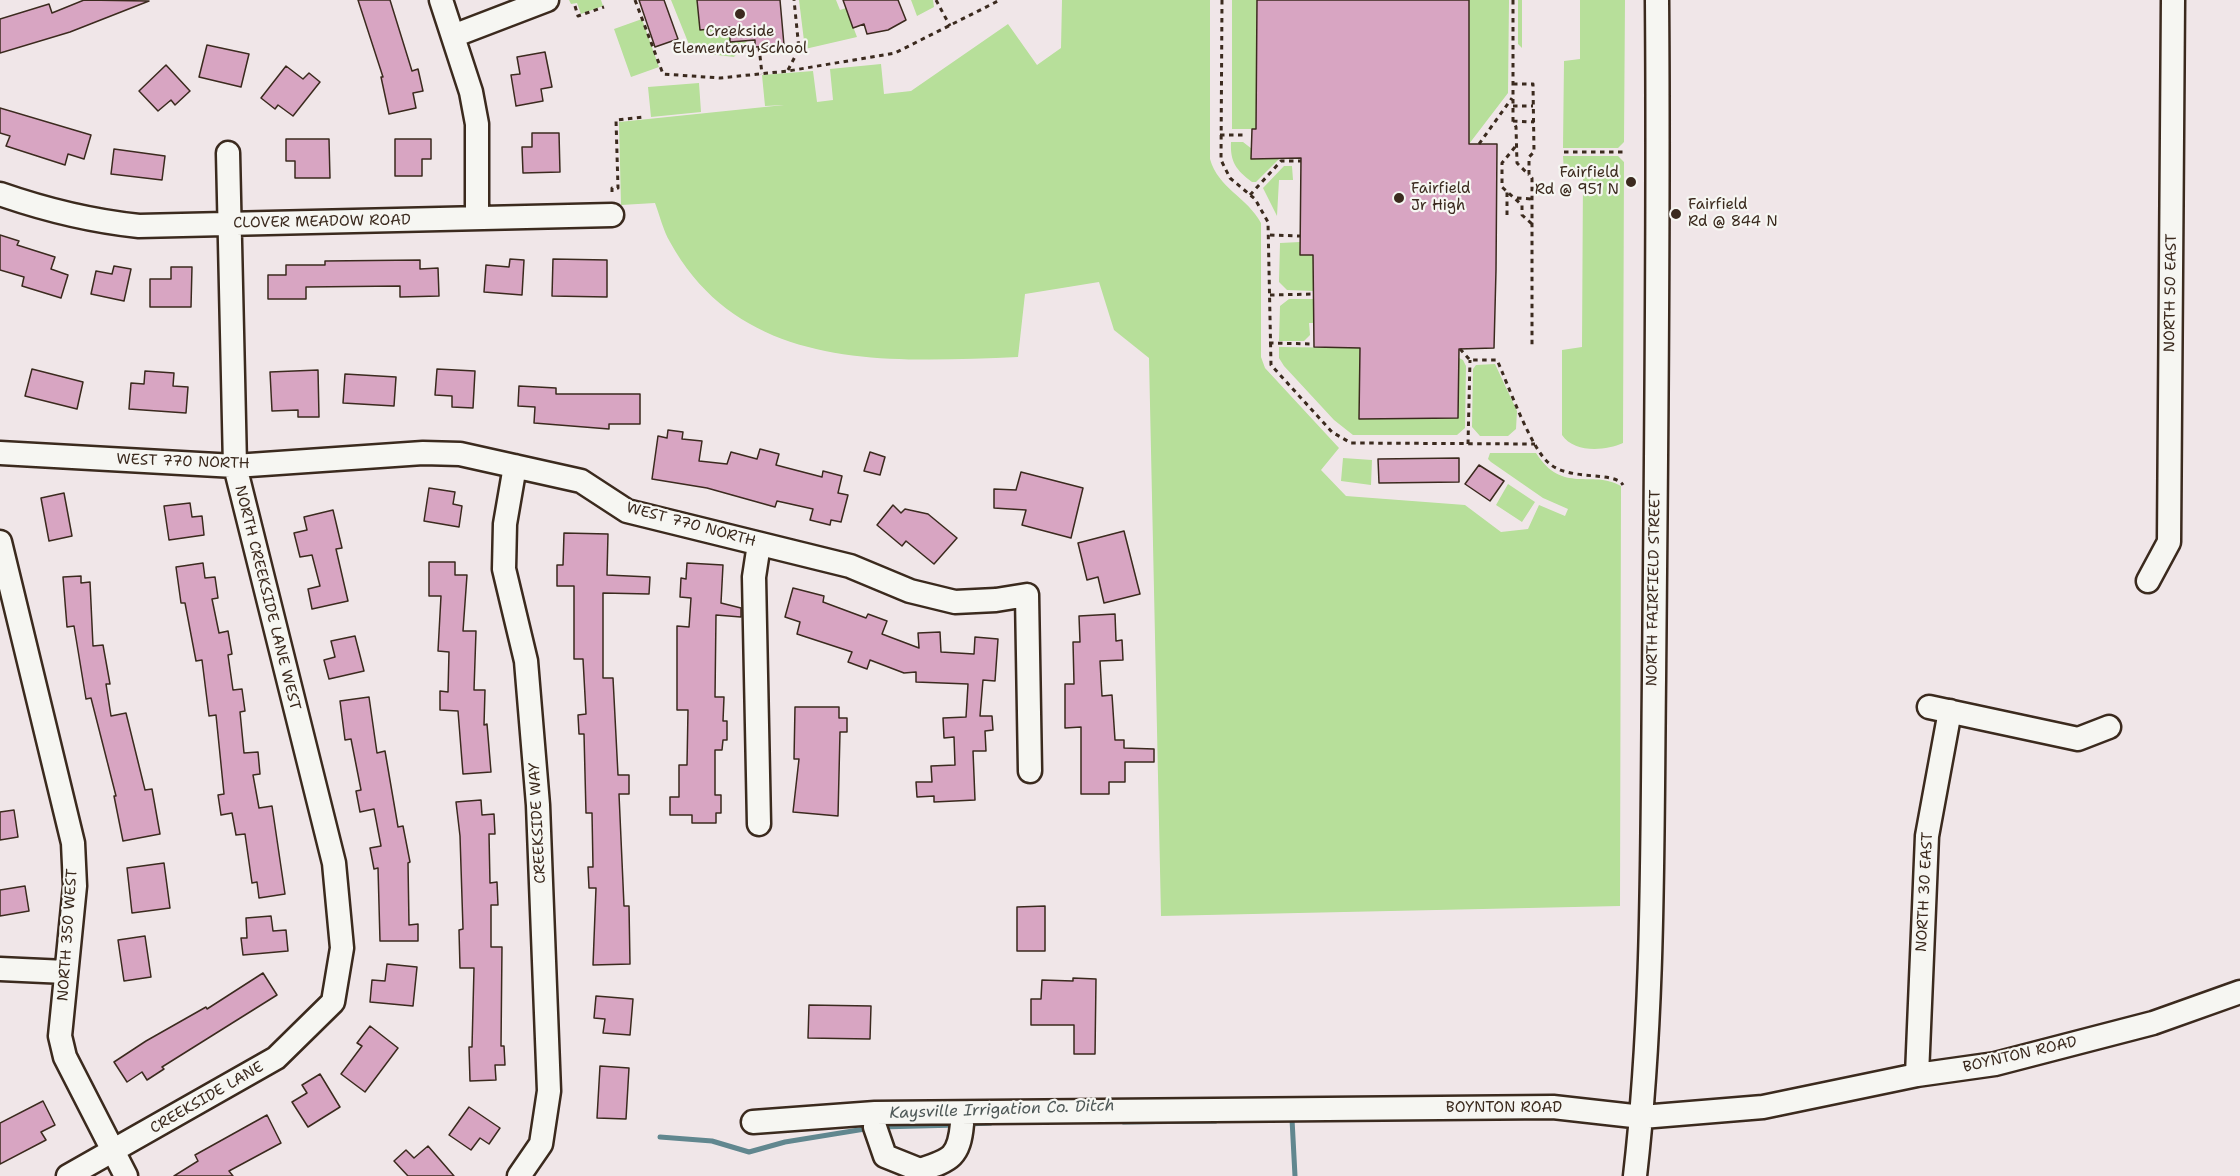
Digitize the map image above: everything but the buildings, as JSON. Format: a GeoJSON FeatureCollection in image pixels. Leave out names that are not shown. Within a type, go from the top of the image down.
{"type":"FeatureCollection","features":[{"type":"Feature","properties":{"kind":"street"},"geometry":{"type":"LineString","coordinates":[[441,0],[471,92],[477,124],[477,218]]}},
{"type":"Feature","properties":{"kind":"street"},"geometry":{"type":"LineString","coordinates":[[453,36],[547,0]]}},
{"type":"Feature","properties":{"kind":"street","name":"NORTH FAIRFIELD STREET"},"geometry":{"type":"LineString","coordinates":[[1635,1176],[1642,1117],[1652,846],[1658,230],[1657,0]]}},
{"type":"Feature","properties":{"kind":"street","name":"NORTH 50 EAST"},"geometry":{"type":"LineString","coordinates":[[2148,581],[2169,542],[2173,0]]}},
{"type":"Feature","properties":{"kind":"street","name":"NORTH CREEKSIDE LANE WEST"},"geometry":{"type":"LineString","coordinates":[[228,153],[235,466],[334,863],[342,948],[333,1002]]}},
{"type":"Feature","properties":{"kind":"street","name":"CLOVER MEADOW ROAD"},"geometry":{"type":"LineString","coordinates":[[0,194],[34,206],[94,221],[139,226],[612,215]]}},
{"type":"Feature","properties":{"kind":"street","name":"WEST 770 NORTH"},"geometry":{"type":"LineString","coordinates":[[0,453],[235,466],[423,453],[460,454],[581,481],[627,511],[850,566],[910,591],[955,602],[996,600],[1027,595],[1030,771]]}},
{"type":"Feature","properties":{"kind":"street","name":"CREEKSIDE WAY"},"geometry":{"type":"LineString","coordinates":[[515,466],[505,524],[504,569],[527,673],[538,805],[549,1091],[541,1144],[519,1176]]}},
{"type":"Feature","properties":{"kind":"street","name":"NORTH 350 WEST"},"geometry":{"type":"LineString","coordinates":[[0,542],[73,843],[75,886],[60,1036],[64,1057],[126,1176]]}},
{"type":"Feature","properties":{"kind":"street"},"geometry":{"type":"LineString","coordinates":[[759,544],[754,578],[759,824]]}},
{"type":"Feature","properties":{"kind":"street","name":"NORTH 30 EAST"},"geometry":{"type":"LineString","coordinates":[[1917,1075],[1927,836],[1940,709],[2078,739],[2109,727]]}},
{"type":"Feature","properties":{"kind":"street"},"geometry":{"type":"LineString","coordinates":[[0,969],[9,967],[66,972]]}},
{"type":"Feature","properties":{"kind":"street","name":"BOYNTON ROAD"},"geometry":{"type":"LineString","coordinates":[[753,1122],[874,1113],[1553,1107],[1642,1117],[1763,1107],[1917,1075],[1995,1064],[2153,1023],[2240,992]]}},
{"type":"Feature","properties":{"kind":"street","name":"CREEKSIDE LANE"},"geometry":{"type":"LineString","coordinates":[[68,1176],[276,1058],[333,1002]]}},
{"type":"Feature","properties":{"kind":"street"},"geometry":{"type":"LineString","coordinates":[[875,1127],[885,1156],[920,1170],[950,1160],[961,1144],[962,1124]]}},
{"type":"Feature","properties":{"kind":"path"},"geometry":{"type":"LineString","coordinates":[[635,0],[663,74],[720,78],[788,71],[895,53],[1000,0]]}},
{"type":"Feature","properties":{"kind":"path"},"geometry":{"type":"LineString","coordinates":[[788,71],[799,49],[794,0]]}},
{"type":"Feature","properties":{"kind":"path"},"geometry":{"type":"LineString","coordinates":[[936,0],[950,26]]}},
{"type":"Feature","properties":{"kind":"path"},"geometry":{"type":"LineString","coordinates":[[1222,0],[1221,160],[1224,171],[1250,195],[1265,214],[1270,236],[1269,343],[1270,358],[1275,370],[1332,432],[1344,440],[1360,443],[1535,444]]}},
{"type":"Feature","properties":{"kind":"path"},"geometry":{"type":"LineString","coordinates":[[1513,0],[1513,122],[1516,127],[1517,163],[1532,178],[1532,348]]}},
{"type":"Feature","properties":{"kind":"path"},"geometry":{"type":"LineString","coordinates":[[575,6],[578,16],[604,7]]}},
{"type":"Feature","properties":{"kind":"path"},"geometry":{"type":"LineString","coordinates":[[759,47],[762,74]]}},
{"type":"Feature","properties":{"kind":"path"},"geometry":{"type":"LineString","coordinates":[[1513,84],[1533,84],[1534,152],[1529,157],[1529,175]]}},
{"type":"Feature","properties":{"kind":"path"},"geometry":{"type":"LineString","coordinates":[[1479,144],[1513,97]]}},
{"type":"Feature","properties":{"kind":"path"},"geometry":{"type":"LineString","coordinates":[[1513,106],[1533,106]]}},
{"type":"Feature","properties":{"kind":"path"},"geometry":{"type":"LineString","coordinates":[[612,192],[612,188],[618,188],[616,120],[644,117]]}},
{"type":"Feature","properties":{"kind":"path"},"geometry":{"type":"LineString","coordinates":[[1513,122],[1533,122]]}},
{"type":"Feature","properties":{"kind":"path"},"geometry":{"type":"LineString","coordinates":[[1220,135],[1248,135]]}},
{"type":"Feature","properties":{"kind":"path"},"geometry":{"type":"LineString","coordinates":[[1516,146],[1502,163],[1502,187],[1522,204],[1522,214],[1532,224]]}},
{"type":"Feature","properties":{"kind":"path"},"geometry":{"type":"LineString","coordinates":[[1564,152],[1626,152]]}},
{"type":"Feature","properties":{"kind":"path"},"geometry":{"type":"LineString","coordinates":[[1250,195],[1281,161],[1301,161]]}},
{"type":"Feature","properties":{"kind":"path"},"geometry":{"type":"LineString","coordinates":[[1507,192],[1507,215]]}},
{"type":"Feature","properties":{"kind":"path"},"geometry":{"type":"LineString","coordinates":[[1515,198],[1532,199]]}},
{"type":"Feature","properties":{"kind":"path"},"geometry":{"type":"LineString","coordinates":[[1270,236],[1300,236]]}},
{"type":"Feature","properties":{"kind":"path"},"geometry":{"type":"LineString","coordinates":[[1270,295],[1314,294]]}},
{"type":"Feature","properties":{"kind":"path"},"geometry":{"type":"LineString","coordinates":[[1269,343],[1314,344]]}},
{"type":"Feature","properties":{"kind":"path"},"geometry":{"type":"LineString","coordinates":[[1460,349],[1470,360],[1468,444]]}},
{"type":"Feature","properties":{"kind":"path"},"geometry":{"type":"LineString","coordinates":[[1470,360],[1497,360],[1535,444],[1546,461],[1561,472],[1572,475],[1617,478],[1623,485]]}},
{"type":"Feature","properties":{"kind":"green space"},"geometry":{"type":"Polygon","coordinates":[[[569,0],[601,0],[603,6],[581,14],[577,3],[571,4],[569,0]]]}},
{"type":"Feature","properties":{"kind":"green space"},"geometry":{"type":"Polygon","coordinates":[[[671,0],[697,0],[700,30],[730,27],[730,42],[747,41],[734,57],[692,52],[671,0]]]}},
{"type":"Feature","properties":{"kind":"green space"},"geometry":{"type":"Polygon","coordinates":[[[799,0],[836,0],[840,10],[846,8],[857,37],[805,49],[799,0]]]}},
{"type":"Feature","properties":{"kind":"green space"},"geometry":{"type":"Polygon","coordinates":[[[911,0],[933,0],[934,7],[917,16],[911,0]]]}},
{"type":"Feature","properties":{"kind":"green space"},"geometry":{"type":"Polygon","coordinates":[[[1062,0],[1210,0],[1210,159],[1219,178],[1248,206],[1261,223],[1261,357],[1265,368],[1339,448],[1321,470],[1346,496],[1465,505],[1501,532],[1528,529],[1539,505],[1565,516],[1568,509],[1543,498],[1491,462],[1488,459],[1490,453],[1536,453],[1546,466],[1556,473],[1577,479],[1610,481],[1621,486],[1620,906],[1161,916],[1149,358],[1114,330],[1099,282],[1025,294],[1018,357],[920,360],[871,357],[823,350],[778,337],[737,316],[700,285],[670,242],[655,203],[621,205],[619,122],[784,105],[765,106],[762,75],[813,71],[817,102],[833,100],[830,69],[881,64],[884,94],[911,91],[1008,24],[1037,65],[1061,48],[1062,0]]]}},
{"type":"Feature","properties":{"kind":"green space"},"geometry":{"type":"Polygon","coordinates":[[[1232,0],[1257,0],[1256,129],[1232,129],[1232,0]]]}},
{"type":"Feature","properties":{"kind":"green space"},"geometry":{"type":"Polygon","coordinates":[[[1469,0],[1509,0],[1508,93],[1469,144],[1469,0]]]}},
{"type":"Feature","properties":{"kind":"green space"},"geometry":{"type":"Polygon","coordinates":[[[1518,0],[1522,0],[1522,48],[1518,44],[1518,0]]]}},
{"type":"Feature","properties":{"kind":"green space"},"geometry":{"type":"Polygon","coordinates":[[[1580,0],[1625,0],[1624,142],[1618,148],[1563,148],[1564,61],[1580,59],[1580,0]]]}},
{"type":"Feature","properties":{"kind":"green space"},"geometry":{"type":"Polygon","coordinates":[[[642,19],[659,67],[631,77],[614,29],[642,19]]]}},
{"type":"Feature","properties":{"kind":"green space"},"geometry":{"type":"Polygon","coordinates":[[[699,83],[701,112],[651,117],[648,87],[699,83]]]}},
{"type":"Feature","properties":{"kind":"green space"},"geometry":{"type":"Polygon","coordinates":[[[1231,142],[1243,142],[1252,149],[1252,159],[1279,159],[1256,182],[1252,182],[1235,165],[1231,142]]]}},
{"type":"Feature","properties":{"kind":"green space"},"geometry":{"type":"Polygon","coordinates":[[[1563,156],[1618,156],[1624,162],[1623,443],[1608,448],[1582,448],[1567,441],[1562,435],[1562,350],[1582,347],[1583,174],[1564,172],[1563,156]]]}},
{"type":"Feature","properties":{"kind":"green space"},"geometry":{"type":"Polygon","coordinates":[[[1284,166],[1292,166],[1293,180],[1279,180],[1277,216],[1263,188],[1284,166]]]}},
{"type":"Feature","properties":{"kind":"green space"},"geometry":{"type":"Polygon","coordinates":[[[1300,242],[1300,255],[1313,255],[1314,291],[1287,290],[1279,282],[1280,243],[1300,242]]]}},
{"type":"Feature","properties":{"kind":"green space"},"geometry":{"type":"Polygon","coordinates":[[[1289,299],[1313,299],[1314,323],[1309,323],[1310,335],[1304,341],[1279,341],[1280,306],[1289,299]]]}},
{"type":"Feature","properties":{"kind":"green space"},"geometry":{"type":"Polygon","coordinates":[[[1279,347],[1360,348],[1359,418],[1459,358],[1466,366],[1465,428],[1457,435],[1353,435],[1334,420],[1284,366],[1279,358],[1279,347]]]}},
{"type":"Feature","properties":{"kind":"green space"},"geometry":{"type":"Polygon","coordinates":[[[1495,364],[1517,411],[1516,429],[1508,436],[1480,436],[1472,427],[1473,369],[1476,365],[1495,364]]]}},
{"type":"Feature","properties":{"kind":"green space"},"geometry":{"type":"Polygon","coordinates":[[[1343,458],[1372,460],[1371,485],[1341,481],[1343,458]]]}},
{"type":"Feature","properties":{"kind":"green space"},"geometry":{"type":"Polygon","coordinates":[[[1508,484],[1535,502],[1522,522],[1496,505],[1508,484]]]}},
{"type":"Feature","properties":{"kind":"waterway","name":"Kaysville Irrigation Co. Ditch"},"geometry":{"type":"LineString","coordinates":[[1288,1119],[1292,1119],[1295,1176]]}},
{"type":"Feature","properties":{"kind":"waterway","name":"Kaysville Irrigation Co. Ditch"},"geometry":{"type":"LineString","coordinates":[[1123,1122],[1216,1121]]}},
{"type":"Feature","properties":{"kind":"waterway","name":"Kaysville Irrigation Co. Ditch"},"geometry":{"type":"LineString","coordinates":[[967,1124],[991,1123]]}},
{"type":"Feature","properties":{"kind":"waterway","name":"Kaysville Irrigation Co. Ditch"},"geometry":{"type":"LineString","coordinates":[[880,1127],[958,1125]]}},
{"type":"Feature","properties":{"kind":"waterway","name":"Kaysville Irrigation Co. Ditch"},"geometry":{"type":"LineString","coordinates":[[660,1137],[712,1141],[749,1152],[785,1142],[871,1128]]}},
{"type":"Feature","properties":{"kind":"place","name":"Creekside Elementary School"},"geometry":{"type":"Point","coordinates":[740,14]}},
{"type":"Feature","properties":{"kind":"place","name":"Fairfield Rd @ 951 N"},"geometry":{"type":"Point","coordinates":[1631,182]}},
{"type":"Feature","properties":{"kind":"place","name":"Fairfield Jr High"},"geometry":{"type":"Point","coordinates":[1399,198]}},
{"type":"Feature","properties":{"kind":"place","name":"Fairfield Rd @ 844 N"},"geometry":{"type":"Point","coordinates":[1676,214]}}]}
